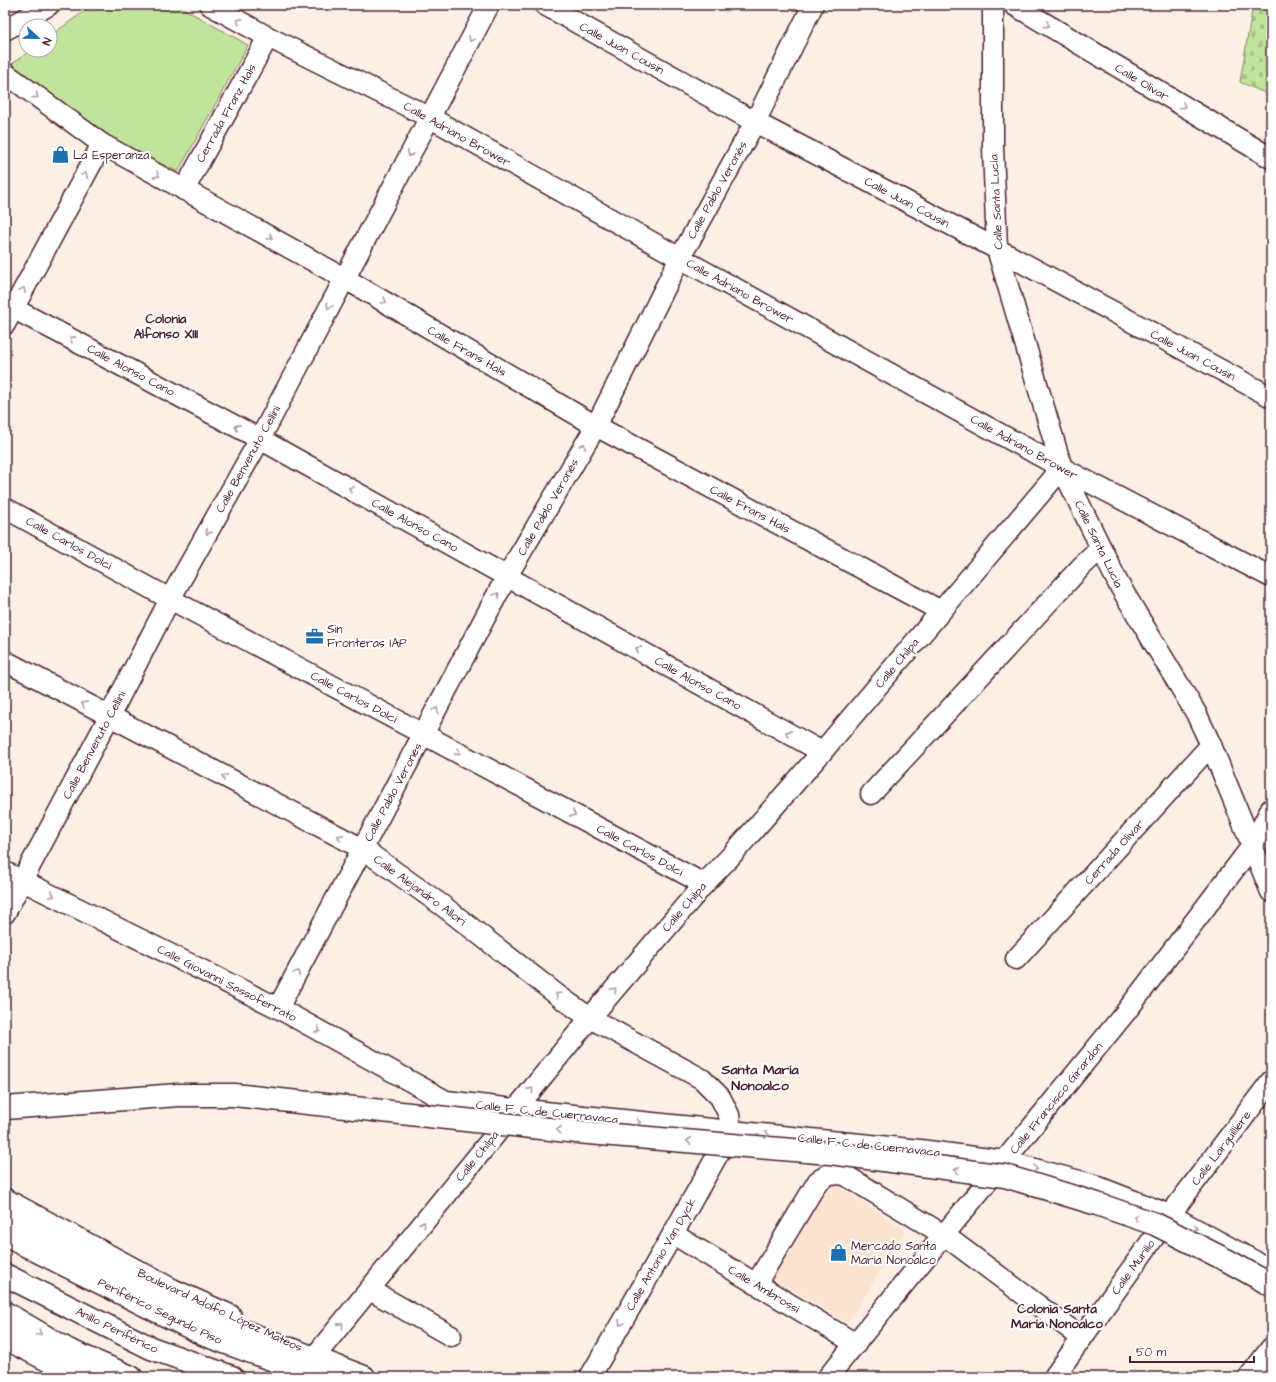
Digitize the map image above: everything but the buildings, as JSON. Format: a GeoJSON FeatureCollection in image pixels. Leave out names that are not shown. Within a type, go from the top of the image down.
{"type":"FeatureCollection","features":[{"type":"Feature","properties":{"kind":"main road"},"geometry":{"type":"LineString","coordinates":[[5,1108],[178,1095],[234,1095],[577,1132],[830,1153],[1005,1176],[1097,1204],[1155,1224],[1230,1262],[1271,1285]]}},
{"type":"Feature","properties":{"kind":"main road","name":"Boulevard Adolfo López Mateos"},"geometry":{"type":"LineString","coordinates":[[5,1200],[172,1290],[316,1355],[376,1377]]}},
{"type":"Feature","properties":{"kind":"main road"},"geometry":{"type":"LineString","coordinates":[[5,1211],[169,1303],[364,1377]]}},
{"type":"Feature","properties":{"kind":"main road","name":"Periférico Segundo Piso"},"geometry":{"type":"LineString","coordinates":[[5,1235],[205,1335],[320,1377]]}},
{"type":"Feature","properties":{"kind":"main road","name":"Anillo Periférico"},"geometry":{"type":"LineString","coordinates":[[5,1246],[158,1324],[300,1377]]}},
{"type":"Feature","properties":{"kind":"main road","name":"Anillo Periférico"},"geometry":{"type":"LineString","coordinates":[[5,1275],[151,1348],[232,1377]]}},
{"type":"Feature","properties":{"kind":"main road"},"geometry":{"type":"LineString","coordinates":[[5,1287],[41,1307],[144,1355],[205,1377]]}},
{"type":"Feature","properties":{"kind":"main road"},"geometry":{"type":"LineString","coordinates":[[5,1313],[68,1350],[131,1377]]}},
{"type":"Feature","properties":{"kind":"main road"},"geometry":{"type":"LineString","coordinates":[[5,1338],[65,1369],[85,1377]]}},
{"type":"Feature","properties":{"kind":"street"},"geometry":{"type":"LineString","coordinates":[[5,30],[49,5]]}},
{"type":"Feature","properties":{"kind":"street","name":"Calle Adriano Brower"},"geometry":{"type":"LineString","coordinates":[[210,5],[268,37],[429,117],[680,258],[1062,468],[1271,577]]}},
{"type":"Feature","properties":{"kind":"street","name":"Calle Benvenuto Cellini"},"geometry":{"type":"LineString","coordinates":[[5,913],[13,876],[109,717],[170,599],[260,439],[489,5]]}},
{"type":"Feature","properties":{"kind":"street","name":"Calle Juan Cousin"},"geometry":{"type":"LineString","coordinates":[[545,5],[755,122],[997,249],[1271,397]]}},
{"type":"Feature","properties":{"kind":"street","name":"Calle Pablo Veronés"},"geometry":{"type":"LineString","coordinates":[[278,1008],[507,576],[596,426],[680,258],[755,122],[813,5]]}},
{"type":"Feature","properties":{"kind":"street","name":"Calle Santa Lucía"},"geometry":{"type":"LineString","coordinates":[[993,5],[993,147],[997,249],[1062,468],[1118,584],[1196,713],[1211,745],[1271,892]]}},
{"type":"Feature","properties":{"kind":"street","name":"Calle Olivar"},"geometry":{"type":"LineString","coordinates":[[1014,5],[1271,158]]}},
{"type":"Feature","properties":{"kind":"street","name":"Cerrada Franz Hals"},"geometry":{"type":"LineString","coordinates":[[184,190],[268,37]]}},
{"type":"Feature","properties":{"kind":"street","name":"Calle Frans Hals"},"geometry":{"type":"LineString","coordinates":[[5,73],[102,144],[344,278],[596,426],[941,611]]}},
{"type":"Feature","properties":{"kind":"street"},"geometry":{"type":"LineString","coordinates":[[8,312],[102,144]]}},
{"type":"Feature","properties":{"kind":"street","name":"Calle Alonso Cano"},"geometry":{"type":"LineString","coordinates":[[8,312],[260,439],[822,752]]}},
{"type":"Feature","properties":{"kind":"street","name":"Calle Chilpa"},"geometry":{"type":"LineString","coordinates":[[316,1355],[590,1018],[704,884],[730,857],[822,752],[1062,468]]}},
{"type":"Feature","properties":{"kind":"street","name":"Calle Carlos Dolci"},"geometry":{"type":"LineString","coordinates":[[5,508],[170,599],[704,884]]}},
{"type":"Feature","properties":{"kind":"street"},"geometry":{"type":"LineString","coordinates":[[871,794],[1075,573],[1101,548]]}},
{"type":"Feature","properties":{"kind":"street","name":"Calle Alejandro Allori"},"geometry":{"type":"LineString","coordinates":[[5,661],[109,717],[363,849],[442,906],[560,997],[590,1018],[702,1079],[720,1097],[729,1115],[731,1131]]}},
{"type":"Feature","properties":{"kind":"street","name":"Cerrada Olivar"},"geometry":{"type":"LineString","coordinates":[[1016,959],[1211,745]]}},
{"type":"Feature","properties":{"kind":"street","name":"Calle Francisco Girardon"},"geometry":{"type":"LineString","coordinates":[[828,1377],[1124,1013],[1252,846],[1271,809]]}},
{"type":"Feature","properties":{"kind":"street","name":"Calle Giovanni Sassoferrato"},"geometry":{"type":"LineString","coordinates":[[13,876],[278,1008],[446,1101]]}},
{"type":"Feature","properties":{"kind":"street","name":"Calle Larguilliere"},"geometry":{"type":"LineString","coordinates":[[1170,1215],[1271,1081]]}},
{"type":"Feature","properties":{"kind":"street","name":"Calle F. C. de Cuernavaca"},"geometry":{"type":"LineString","coordinates":[[446,1101],[920,1150],[1005,1161],[1091,1184],[1170,1215],[1271,1270]]}},
{"type":"Feature","properties":{"kind":"street","name":"Calle Antonio Van Dyck"},"geometry":{"type":"LineString","coordinates":[[590,1377],[731,1131]]}},
{"type":"Feature","properties":{"kind":"street"},"geometry":{"type":"LineString","coordinates":[[756,1284],[818,1181],[831,1173],[845,1175],[944,1235],[1082,1338]]}},
{"type":"Feature","properties":{"kind":"street","name":"Calle Murillo"},"geometry":{"type":"LineString","coordinates":[[1054,1377],[1170,1215]]}},
{"type":"Feature","properties":{"kind":"street","name":"Calle Ambrossi"},"geometry":{"type":"LineString","coordinates":[[673,1234],[856,1344]]}},
{"type":"Feature","properties":{"kind":"street"},"geometry":{"type":"LineString","coordinates":[[370,1290],[451,1336]]}},
{"type":"Feature","properties":{"kind":"street"},"geometry":{"type":"LineString","coordinates":[[1249,1377],[1271,1348]]}},
{"type":"Feature","properties":{"kind":"shaded area","name":"Mercado Santa María Nonoalco"},"geometry":{"type":"Polygon","coordinates":[[[833,1182],[906,1231],[847,1323],[769,1276],[833,1182]]]}},
{"type":"Feature","properties":{"kind":"green space"},"geometry":{"type":"Polygon","coordinates":[[[93,5],[177,5],[248,45],[178,172],[96,131],[5,69],[20,58],[58,58],[58,30],[93,5]]]}},
{"type":"Feature","properties":{"kind":"green space"},"geometry":{"type":"Polygon","coordinates":[[[1253,5],[1271,5],[1271,96],[1240,82],[1253,5]]]}},
{"type":"Feature","properties":{"kind":"place","name":"La Esperanza"},"geometry":{"type":"Point","coordinates":[60,155]}},
{"type":"Feature","properties":{"kind":"place","name":"Sin Fronteras IAP"},"geometry":{"type":"Point","coordinates":[314,636]}},
{"type":"Feature","properties":{"kind":"place","name":"Mercado Santa María Nonoalco"},"geometry":{"type":"Point","coordinates":[838,1253]}},
{"type":"Feature","properties":{"kind":"district","name":"Colonia Alfonso XIII"},"geometry":{"type":"Point","coordinates":[166,326]}},
{"type":"Feature","properties":{"kind":"district","name":"Santa María Nonoalco"},"geometry":{"type":"Point","coordinates":[760,1078]}},
{"type":"Feature","properties":{"kind":"district","name":"Colonia Santa María Nonoalco"},"geometry":{"type":"Point","coordinates":[1057,1316]}}]}
